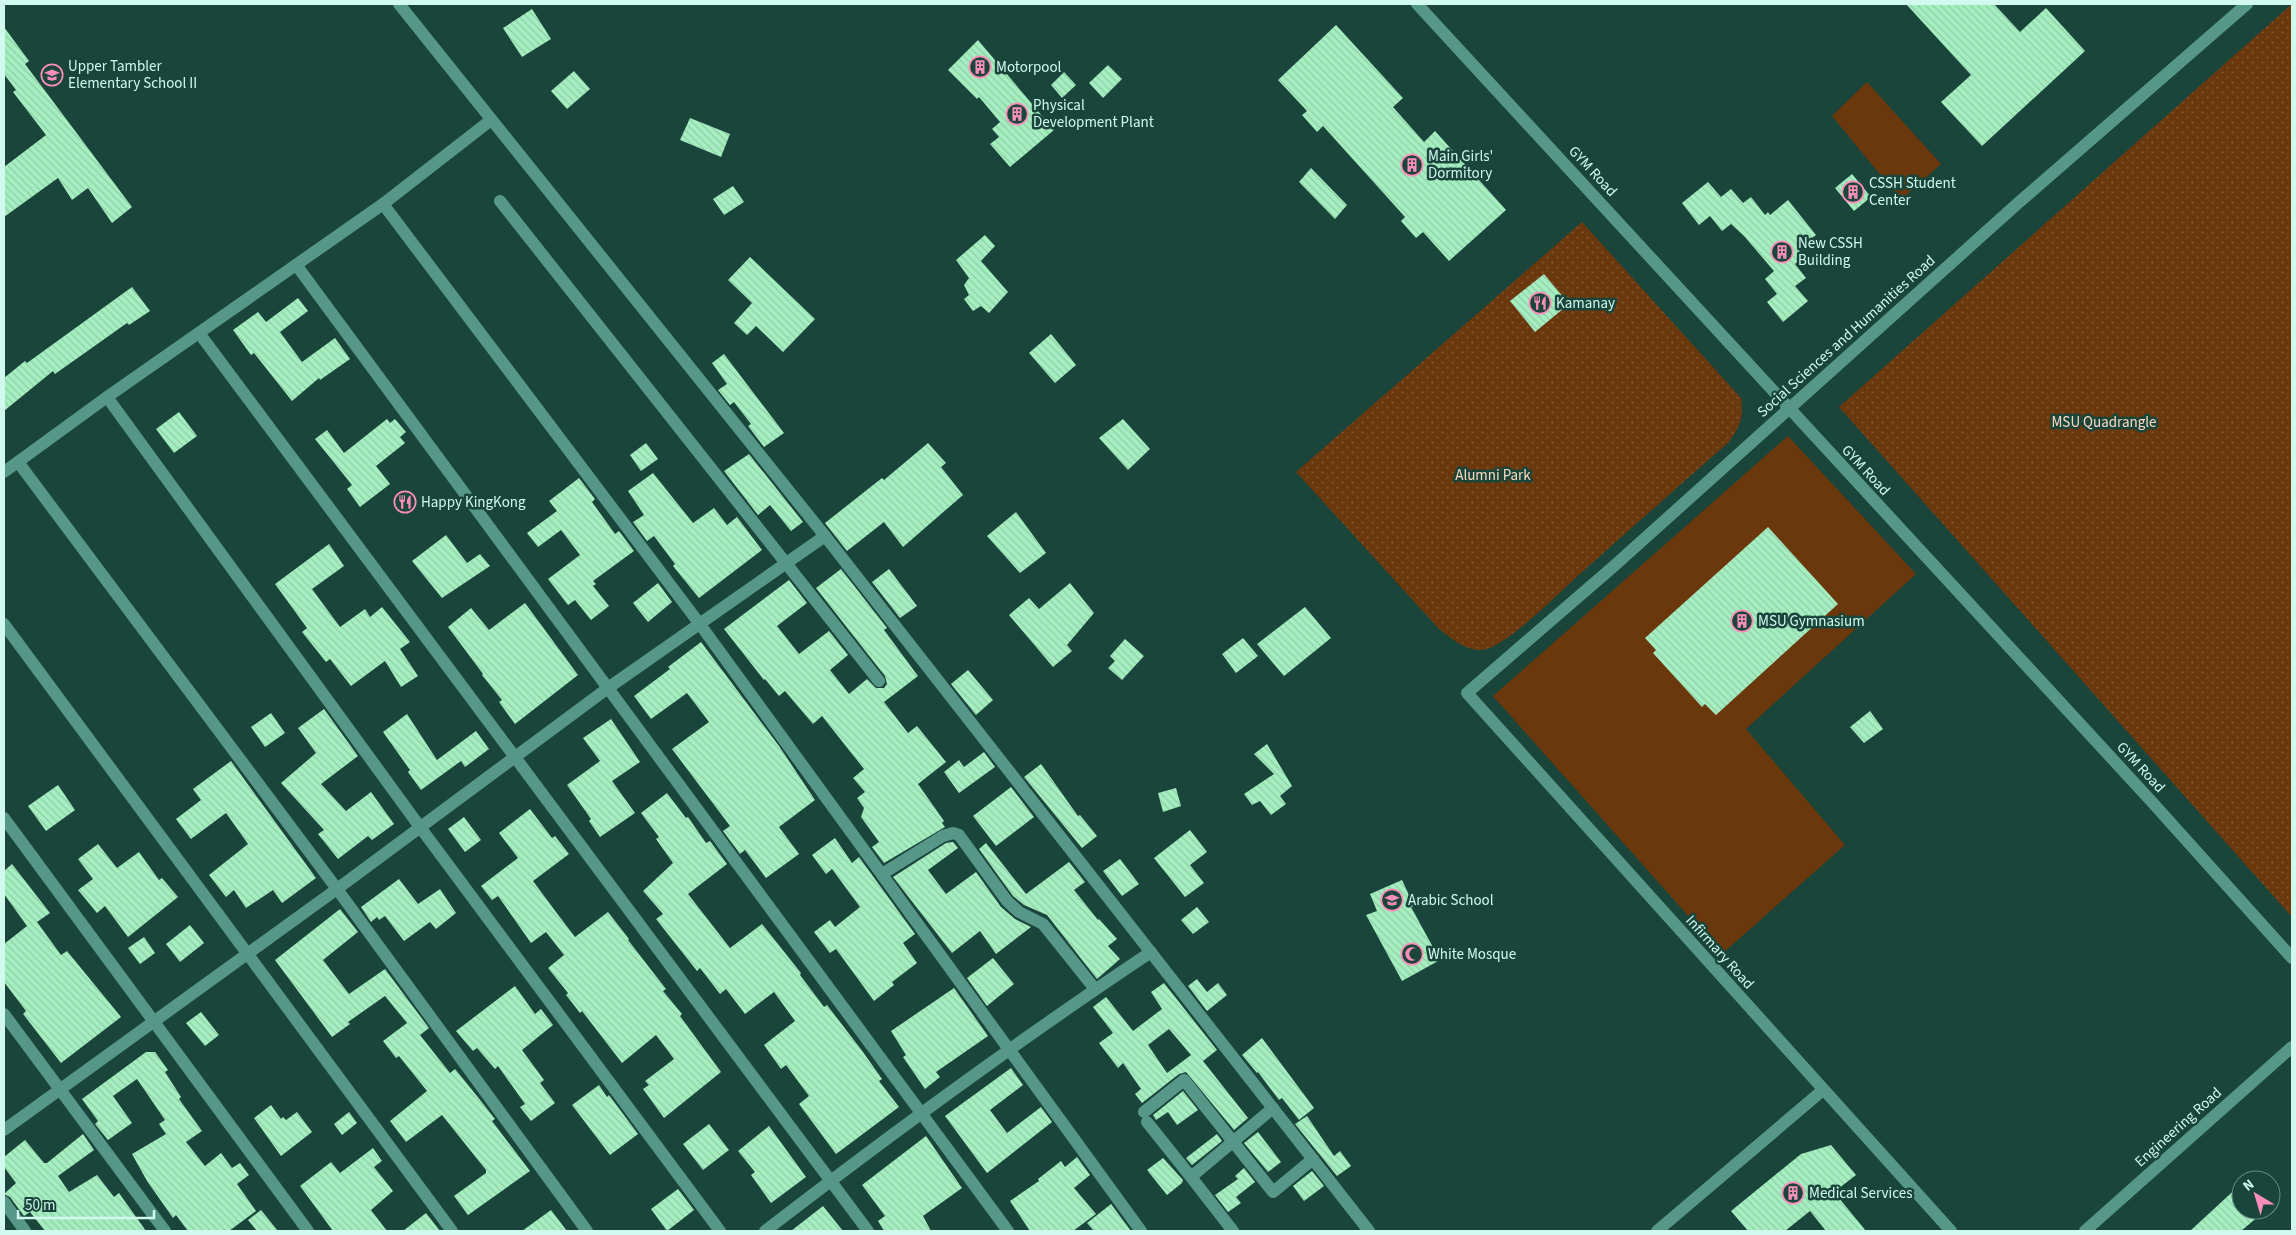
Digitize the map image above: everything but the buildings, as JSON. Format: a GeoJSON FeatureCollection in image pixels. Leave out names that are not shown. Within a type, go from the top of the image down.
{"type":"FeatureCollection","features":[{"type":"Feature","properties":{"kind":"street"},"geometry":{"type":"LineString","coordinates":[[399,4],[825,536],[1369,1231]]}},
{"type":"Feature","properties":{"kind":"street","name":"GYM Road"},"geometry":{"type":"LineString","coordinates":[[1417,4],[2152,802],[2292,958]]}},
{"type":"Feature","properties":{"kind":"street","name":"Social Sciences and Humanities Road"},"geometry":{"type":"LineString","coordinates":[[1467,693],[1614,566],[2017,204],[2247,4]]}},
{"type":"Feature","properties":{"kind":"street"},"geometry":{"type":"LineString","coordinates":[[4,472],[106,397],[200,334],[383,204],[491,120]]}},
{"type":"Feature","properties":{"kind":"street"},"geometry":{"type":"LineString","coordinates":[[500,201],[879,681]]}},
{"type":"Feature","properties":{"kind":"street"},"geometry":{"type":"LineString","coordinates":[[383,204],[699,623],[1141,1231]]}},
{"type":"Feature","properties":{"kind":"street"},"geometry":{"type":"LineString","coordinates":[[297,266],[1008,1231]]}},
{"type":"Feature","properties":{"kind":"street"},"geometry":{"type":"LineString","coordinates":[[200,334],[868,1231]]}},
{"type":"Feature","properties":{"kind":"street"},"geometry":{"type":"LineString","coordinates":[[106,397],[420,827],[720,1231]]}},
{"type":"Feature","properties":{"kind":"street"},"geometry":{"type":"LineString","coordinates":[[18,462],[337,889],[587,1231]]}},
{"type":"Feature","properties":{"kind":"street"},"geometry":{"type":"LineString","coordinates":[[4,1130],[337,889],[608,688],[825,536]]}},
{"type":"Feature","properties":{"kind":"street"},"geometry":{"type":"LineString","coordinates":[[4,624],[452,1231]]}},
{"type":"Feature","properties":{"kind":"street","name":"Infirmary Road"},"geometry":{"type":"LineString","coordinates":[[1467,693],[1951,1231]]}},
{"type":"Feature","properties":{"kind":"street"},"geometry":{"type":"LineString","coordinates":[[4,818],[308,1231]]}},
{"type":"Feature","properties":{"kind":"street"},"geometry":{"type":"LineString","coordinates":[[882,874],[943,836],[953,833],[960,836],[1007,900],[1019,912],[1035,919],[1047,928],[1095,989]]}},
{"type":"Feature","properties":{"kind":"street"},"geometry":{"type":"LineString","coordinates":[[766,1231],[1010,1049],[1151,952]]}},
{"type":"Feature","properties":{"kind":"street"},"geometry":{"type":"LineString","coordinates":[[4,1014],[164,1231]]}},
{"type":"Feature","properties":{"kind":"street","name":"Engineering Road"},"geometry":{"type":"LineString","coordinates":[[2084,1231],[2292,1047]]}},
{"type":"Feature","properties":{"kind":"street"},"geometry":{"type":"LineString","coordinates":[[1233,1231],[1145,1117],[1184,1080],[1273,1192],[1313,1159]]}},
{"type":"Feature","properties":{"kind":"street"},"geometry":{"type":"LineString","coordinates":[[1657,1231],[1823,1090]]}},
{"type":"Feature","properties":{"kind":"street"},"geometry":{"type":"LineString","coordinates":[[1191,1177],[1273,1108]]}},
{"type":"Feature","properties":{"kind":"street"},"geometry":{"type":"LineString","coordinates":[[4,1202],[25,1231]]}},
{"type":"Feature","properties":{"kind":"green space","name":"MSU Quadrangle"},"geometry":{"type":"Polygon","coordinates":[[[2292,4],[2292,917],[1839,407],[2292,4]]]}},
{"type":"Feature","properties":{"kind":"green space"},"geometry":{"type":"Polygon","coordinates":[[[1867,82],[1941,164],[1901,200],[1832,116],[1867,82]]]}},
{"type":"Feature","properties":{"kind":"green space","name":"Alumni Park"},"geometry":{"type":"Polygon","coordinates":[[[1582,222],[1741,398],[1742,411],[1740,422],[1729,442],[1536,615],[1497,644],[1487,649],[1474,650],[1456,642],[1440,630],[1296,472],[1582,222]]]}},
{"type":"Feature","properties":{"kind":"green space"},"geometry":{"type":"Polygon","coordinates":[[[1788,436],[1916,574],[1746,729],[1845,845],[1722,954],[1493,696],[1788,436]]]}},
{"type":"Feature","properties":{"kind":"place","name":"Motorpool"},"geometry":{"type":"Point","coordinates":[980,67]}},
{"type":"Feature","properties":{"kind":"place","name":"Upper Tambler Elementary School II"},"geometry":{"type":"Point","coordinates":[52,75]}},
{"type":"Feature","properties":{"kind":"place","name":"Physical Development Plant"},"geometry":{"type":"Point","coordinates":[1017,114]}},
{"type":"Feature","properties":{"kind":"place","name":"Main Girls' Dormitory"},"geometry":{"type":"Point","coordinates":[1412,165]}},
{"type":"Feature","properties":{"kind":"place","name":"CSSH Student Center"},"geometry":{"type":"Point","coordinates":[1853,192]}},
{"type":"Feature","properties":{"kind":"place","name":"New CSSH Building"},"geometry":{"type":"Point","coordinates":[1782,252]}},
{"type":"Feature","properties":{"kind":"place","name":"Kamanay"},"geometry":{"type":"Point","coordinates":[1540,303]}},
{"type":"Feature","properties":{"kind":"place","name":"Happy KingKong"},"geometry":{"type":"Point","coordinates":[405,502]}},
{"type":"Feature","properties":{"kind":"place","name":"MSU Gymnasium"},"geometry":{"type":"Point","coordinates":[1742,621]}},
{"type":"Feature","properties":{"kind":"place","name":"Arabic School"},"geometry":{"type":"Point","coordinates":[1392,900]}},
{"type":"Feature","properties":{"kind":"place","name":"White Mosque"},"geometry":{"type":"Point","coordinates":[1412,954]}},
{"type":"Feature","properties":{"kind":"place","name":"Medical Services"},"geometry":{"type":"Point","coordinates":[1793,1193]}}]}
